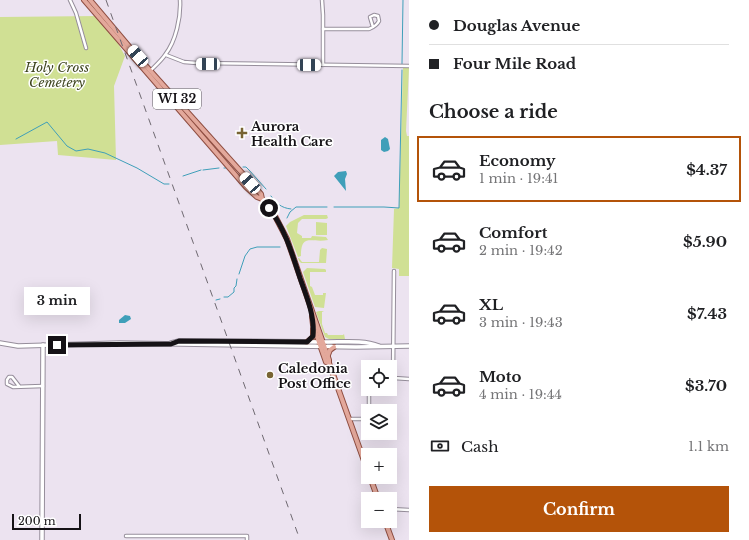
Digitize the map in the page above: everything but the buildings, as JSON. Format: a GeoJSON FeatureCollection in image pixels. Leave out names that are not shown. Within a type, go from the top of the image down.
{"type":"FeatureCollection","features":[{"type":"Feature","properties":{"kind":"main road","name":"WI 32"},"geometry":{"type":"LineString","coordinates":[[84,0],[261,194],[262,199],[275,216],[283,231],[312,311],[326,362],[329,364]]}},
{"type":"Feature","properties":{"kind":"main road","name":"WI 32"},"geometry":{"type":"LineString","coordinates":[[90,0],[150,72]]}},
{"type":"Feature","properties":{"kind":"main road","name":"WI 32"},"geometry":{"type":"LineString","coordinates":[[312,311],[314,327],[328,355],[329,364],[361,452]]}},
{"type":"Feature","properties":{"kind":"main road"},"geometry":{"type":"LineString","coordinates":[[307,342],[313,336],[314,327]]}},
{"type":"Feature","properties":{"kind":"main road"},"geometry":{"type":"LineString","coordinates":[[328,355],[330,350],[334,347]]}},
{"type":"Feature","properties":{"kind":"main road"},"geometry":{"type":"LineString","coordinates":[[388,528],[392,540]]}},
{"type":"Feature","properties":{"kind":"street"},"geometry":{"type":"LineString","coordinates":[[70,0],[76,13],[86,48]]}},
{"type":"Feature","properties":{"kind":"street"},"geometry":{"type":"LineString","coordinates":[[150,72],[166,55],[177,28],[180,15],[180,0]]}},
{"type":"Feature","properties":{"kind":"street"},"geometry":{"type":"LineString","coordinates":[[322,0],[323,65]]}},
{"type":"Feature","properties":{"kind":"street"},"geometry":{"type":"LineString","coordinates":[[323,29],[365,29],[373,27],[378,21],[378,16],[374,15],[370,17],[373,27]]}},
{"type":"Feature","properties":{"kind":"street"},"geometry":{"type":"LineString","coordinates":[[166,55],[184,62],[197,64],[409,66]]}},
{"type":"Feature","properties":{"kind":"street"},"geometry":{"type":"LineString","coordinates":[[394,271],[393,375],[394,378],[409,379]]}},
{"type":"Feature","properties":{"kind":"street"},"geometry":{"type":"LineString","coordinates":[[171,344],[179,341],[307,342],[334,347],[409,346]]}},
{"type":"Feature","properties":{"kind":"street"},"geometry":{"type":"LineString","coordinates":[[0,343],[13,345],[179,345],[322,344],[356,342],[379,346]]}},
{"type":"Feature","properties":{"kind":"street"},"geometry":{"type":"LineString","coordinates":[[42,540],[44,345]]}},
{"type":"Feature","properties":{"kind":"street"},"geometry":{"type":"LineString","coordinates":[[19,386],[12,377],[7,380],[9,386],[19,386],[44,386]]}},
{"type":"Feature","properties":{"kind":"street"},"geometry":{"type":"LineString","coordinates":[[369,396],[369,404]]}},
{"type":"Feature","properties":{"kind":"street"},"geometry":{"type":"LineString","coordinates":[[349,419],[361,419]]}},
{"type":"Feature","properties":{"kind":"street"},"geometry":{"type":"LineString","coordinates":[[397,510],[409,510]]}},
{"type":"Feature","properties":{"kind":"street"},"geometry":{"type":"LineString","coordinates":[[126,536],[247,536],[247,540]]}},
{"type":"Feature","properties":{"kind":"green space","name":"Holy Cross Cemetery"},"geometry":{"type":"Polygon","coordinates":[[[98,16],[113,34],[125,56],[114,86],[116,160],[58,155],[57,141],[0,145],[0,17],[98,16]]]}},
{"type":"Feature","properties":{"kind":"green space"},"geometry":{"type":"Polygon","coordinates":[[[403,68],[409,68],[406,131],[407,136],[409,136],[409,276],[399,276],[399,269],[392,268],[394,209],[399,208],[403,68]]]}},
{"type":"Feature","properties":{"kind":"green space"},"geometry":{"type":"Polygon","coordinates":[[[304,215],[327,215],[328,218],[302,219],[298,223],[297,233],[302,236],[302,238],[311,238],[312,236],[326,237],[328,240],[308,240],[303,244],[301,256],[298,257],[286,226],[290,222],[304,215]]]}},
{"type":"Feature","properties":{"kind":"green space"},"geometry":{"type":"Polygon","coordinates":[[[316,222],[327,223],[327,235],[316,235],[316,222]]]}},
{"type":"Feature","properties":{"kind":"green space"},"geometry":{"type":"Polygon","coordinates":[[[322,248],[327,249],[326,263],[301,263],[299,261],[298,258],[302,262],[319,262],[320,250],[322,248]]]}},
{"type":"Feature","properties":{"kind":"green space"},"geometry":{"type":"Polygon","coordinates":[[[307,268],[326,270],[326,272],[310,272],[310,286],[312,287],[315,295],[323,295],[323,293],[326,293],[324,308],[315,307],[303,272],[307,268]]]}},
{"type":"Feature","properties":{"kind":"green space"},"geometry":{"type":"Polygon","coordinates":[[[324,311],[322,312],[322,324],[325,333],[328,335],[344,334],[345,339],[329,339],[325,337],[316,312],[324,311]]]}},
{"type":"Feature","properties":{"kind":"water"},"geometry":{"type":"Polygon","coordinates":[[[385,137],[388,139],[390,149],[384,152],[381,150],[381,140],[385,137]]]}},
{"type":"Feature","properties":{"kind":"water"},"geometry":{"type":"Polygon","coordinates":[[[346,171],[346,191],[334,176],[338,172],[346,171]]]}},
{"type":"Feature","properties":{"kind":"water"},"geometry":{"type":"Polygon","coordinates":[[[125,315],[130,316],[131,319],[125,323],[119,323],[119,320],[125,315]]]}},
{"type":"Feature","properties":{"kind":"waterway"},"geometry":{"type":"LineString","coordinates":[[402,64],[403,0]]}},
{"type":"Feature","properties":{"kind":"waterway"},"geometry":{"type":"LineString","coordinates":[[334,207],[399,208],[402,70]]}},
{"type":"Feature","properties":{"kind":"waterway"},"geometry":{"type":"LineString","coordinates":[[16,139],[47,122],[67,146],[76,151],[88,149],[105,153],[137,168],[164,184],[169,184]]}},
{"type":"Feature","properties":{"kind":"waterway"},"geometry":{"type":"LineString","coordinates":[[243,167],[246,167],[266,189]]}},
{"type":"Feature","properties":{"kind":"waterway"},"geometry":{"type":"LineString","coordinates":[[203,170],[219,168]]}},
{"type":"Feature","properties":{"kind":"waterway"},"geometry":{"type":"LineString","coordinates":[[183,176],[201,170]]}},
{"type":"Feature","properties":{"kind":"waterway"},"geometry":{"type":"LineString","coordinates":[[271,196],[279,205],[284,208],[291,209]]}},
{"type":"Feature","properties":{"kind":"waterway"},"geometry":{"type":"LineString","coordinates":[[287,218],[290,212],[296,207],[327,207]]}},
{"type":"Feature","properties":{"kind":"waterway"},"geometry":{"type":"LineString","coordinates":[[239,274],[245,256],[250,249],[257,247],[280,247]]}},
{"type":"Feature","properties":{"kind":"waterway"},"geometry":{"type":"LineString","coordinates":[[224,297],[228,297],[234,292],[237,279]]}},
{"type":"Feature","properties":{"kind":"waterway"},"geometry":{"type":"LineString","coordinates":[[216,300],[220,299]]}},
{"type":"Feature","properties":{"kind":"railway"},"geometry":{"type":"LineString","coordinates":[[106,0],[300,540]]}},
{"type":"Feature","properties":{"kind":"place","name":"Aurora Health Care"},"geometry":{"type":"Point","coordinates":[242,133]}},
{"type":"Feature","properties":{"kind":"place","name":"Caledonia Post Office"},"geometry":{"type":"Point","coordinates":[270,375]}},
{"type":"Feature","properties":{"kind":"route"},"geometry":{"type":"LineString","coordinates":[[57,345],[171,344],[179,341],[309,341],[313,338],[314,334],[312,311],[283,231],[269,208]]}}]}
